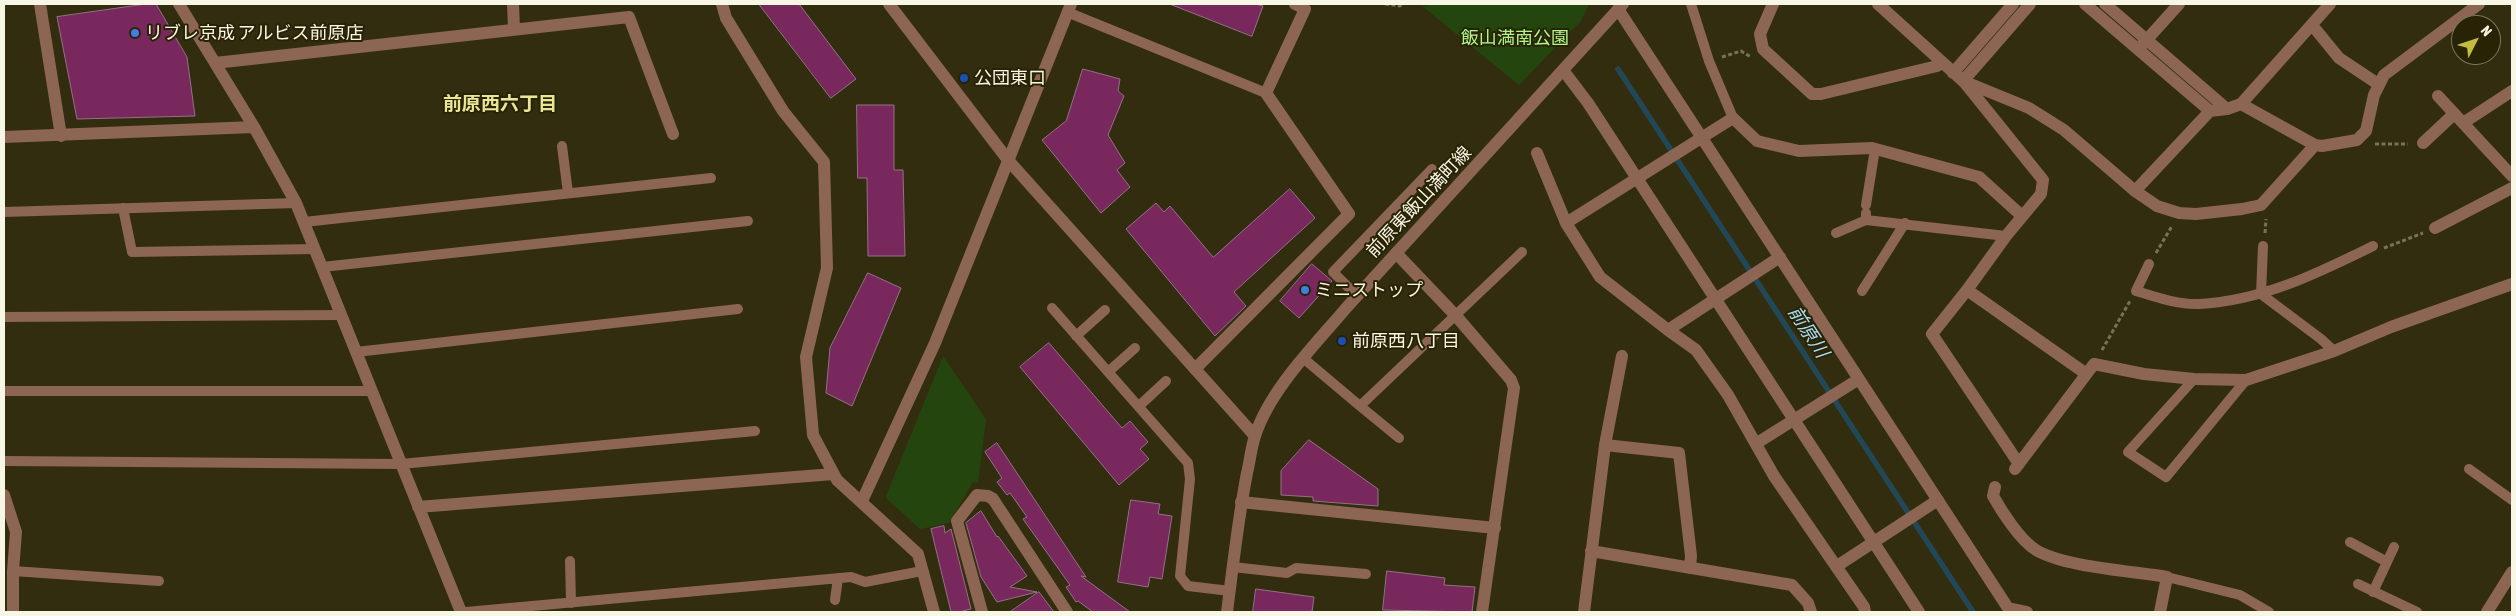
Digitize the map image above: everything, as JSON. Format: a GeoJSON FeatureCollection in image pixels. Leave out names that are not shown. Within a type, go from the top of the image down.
{"type":"FeatureCollection","features":[{"type":"Feature","properties":{"kind":"street"},"geometry":{"type":"LineString","coordinates":[[40,4],[61,136]]}},
{"type":"Feature","properties":{"kind":"street"},"geometry":{"type":"LineString","coordinates":[[179,4],[254,127],[296,203],[461,612]]}},
{"type":"Feature","properties":{"kind":"street"},"geometry":{"type":"LineString","coordinates":[[513,4],[514,28]]}},
{"type":"Feature","properties":{"kind":"street"},"geometry":{"type":"LineString","coordinates":[[722,4],[726,18],[783,111],[824,162],[827,268],[806,357],[812,435],[837,480],[918,554],[934,612]]}},
{"type":"Feature","properties":{"kind":"street"},"geometry":{"type":"LineString","coordinates":[[889,4],[1008,160],[1255,436]]}},
{"type":"Feature","properties":{"kind":"street"},"geometry":{"type":"LineString","coordinates":[[1195,369],[1349,214],[1266,93],[1305,9],[1295,4]]}},
{"type":"Feature","properties":{"kind":"street"},"geometry":{"type":"LineString","coordinates":[[1773,4],[1760,34],[1763,48],[1812,94],[1822,94],[1937,66],[1941,62]]}},
{"type":"Feature","properties":{"kind":"street"},"geometry":{"type":"LineString","coordinates":[[1878,4],[1963,81],[2029,108],[2064,130],[2135,191],[2157,206],[2179,213],[2196,214],[2261,205],[2315,145]]}},
{"type":"Feature","properties":{"kind":"street"},"geometry":{"type":"LineString","coordinates":[[1952,73],[2013,4]]}},
{"type":"Feature","properties":{"kind":"street"},"geometry":{"type":"LineString","coordinates":[[1963,81],[2030,4]]}},
{"type":"Feature","properties":{"kind":"street"},"geometry":{"type":"LineString","coordinates":[[2085,4],[2210,111]]}},
{"type":"Feature","properties":{"kind":"street"},"geometry":{"type":"LineString","coordinates":[[2105,4],[2227,109]]}},
{"type":"Feature","properties":{"kind":"street"},"geometry":{"type":"LineString","coordinates":[[2137,50],[2179,4]]}},
{"type":"Feature","properties":{"kind":"street"},"geometry":{"type":"LineString","coordinates":[[2135,191],[2210,111],[2227,109],[2241,104],[2330,4]]}},
{"type":"Feature","properties":{"kind":"street"},"geometry":{"type":"LineString","coordinates":[[2241,104],[2315,145],[2322,146],[2357,140],[2366,131],[2378,84],[2384,75],[2478,4]]}},
{"type":"Feature","properties":{"kind":"street"},"geometry":{"type":"LineString","coordinates":[[1618,6],[2008,610],[2027,612]]}},
{"type":"Feature","properties":{"kind":"street","name":"前原東飯山満町線"},"geometry":{"type":"LineString","coordinates":[[1228,612],[1241,502],[1255,436],[1266,413],[1303,358],[1563,70],[1618,6]]}},
{"type":"Feature","properties":{"kind":"street"},"geometry":{"type":"LineString","coordinates":[[862,501],[936,343],[1069,8]]}},
{"type":"Feature","properties":{"kind":"street"},"geometry":{"type":"LineString","coordinates":[[215,63],[514,28],[629,17],[673,134]]}},
{"type":"Feature","properties":{"kind":"street"},"geometry":{"type":"LineString","coordinates":[[2312,25],[2339,58],[2378,84]]}},
{"type":"Feature","properties":{"kind":"street"},"geometry":{"type":"LineString","coordinates":[[1563,70],[1588,103],[1920,612]]}},
{"type":"Feature","properties":{"kind":"street"},"geometry":{"type":"LineString","coordinates":[[1963,81],[2043,180],[2041,194],[2006,236],[1932,334],[2017,466],[2090,368]]}},
{"type":"Feature","properties":{"kind":"street"},"geometry":{"type":"LineString","coordinates":[[2423,144],[2458,118],[2512,91]]}},
{"type":"Feature","properties":{"kind":"street"},"geometry":{"type":"LineString","coordinates":[[2438,96],[2512,176]]}},
{"type":"Feature","properties":{"kind":"street"},"geometry":{"type":"LineString","coordinates":[[1566,224],[1733,118],[1757,141],[1799,151],[1875,149],[1979,177],[2022,216]]}},
{"type":"Feature","properties":{"kind":"street"},"geometry":{"type":"LineString","coordinates":[[4,137],[254,127]]}},
{"type":"Feature","properties":{"kind":"street"},"geometry":{"type":"LineString","coordinates":[[1537,153],[1566,224],[1600,277],[1696,350],[1728,394],[1774,476],[1837,566],[1864,607],[1865,612]]}},
{"type":"Feature","properties":{"kind":"street"},"geometry":{"type":"LineString","coordinates":[[2435,228],[2512,188]]}},
{"type":"Feature","properties":{"kind":"street"},"geometry":{"type":"LineString","coordinates":[[1396,253],[1456,317],[1511,380],[1514,388],[1482,612]]}},
{"type":"Feature","properties":{"kind":"street"},"geometry":{"type":"LineString","coordinates":[[1668,330],[1780,257]]}},
{"type":"Feature","properties":{"kind":"street"},"geometry":{"type":"LineString","coordinates":[[1967,290],[2090,368],[2194,379],[2246,380],[2334,351],[2391,327],[2512,284]]}},
{"type":"Feature","properties":{"kind":"street"},"geometry":{"type":"LineString","coordinates":[[1584,612],[1590,551],[1605,445],[1622,356]]}},
{"type":"Feature","properties":{"kind":"street"},"geometry":{"type":"LineString","coordinates":[[1757,443],[1859,378]]}},
{"type":"Feature","properties":{"kind":"street"},"geometry":{"type":"LineString","coordinates":[[1605,445],[1679,453],[1691,556],[1690,568]]}},
{"type":"Feature","properties":{"kind":"street"},"geometry":{"type":"LineString","coordinates":[[418,506],[833,474]]}},
{"type":"Feature","properties":{"kind":"street"},"geometry":{"type":"LineString","coordinates":[[1995,488],[1993,496],[2004,516],[2034,549],[2060,560],[2167,577],[2160,612]]}},
{"type":"Feature","properties":{"kind":"street"},"geometry":{"type":"LineString","coordinates":[[982,612],[957,521],[978,495],[982,494],[993,499],[1067,612]]}},
{"type":"Feature","properties":{"kind":"street"},"geometry":{"type":"LineString","coordinates":[[4,497],[16,532],[13,570],[13,612]]}},
{"type":"Feature","properties":{"kind":"street"},"geometry":{"type":"LineString","coordinates":[[1837,566],[1938,500]]}},
{"type":"Feature","properties":{"kind":"street"},"geometry":{"type":"LineString","coordinates":[[1241,502],[1495,528]]}},
{"type":"Feature","properties":{"kind":"street"},"geometry":{"type":"LineString","coordinates":[[1590,551],[1792,585],[1808,604],[1811,612]]}},
{"type":"Feature","properties":{"kind":"street"},"geometry":{"type":"LineString","coordinates":[[2487,612],[2511,579]]}},
{"type":"Feature","properties":{"kind":"lane"},"geometry":{"type":"LineString","coordinates":[[1691,4],[1709,61],[1733,118]]}},
{"type":"Feature","properties":{"kind":"lane"},"geometry":{"type":"LineString","coordinates":[[1069,8],[1266,93]]}},
{"type":"Feature","properties":{"kind":"lane"},"geometry":{"type":"LineString","coordinates":[[562,146],[568,193]]}},
{"type":"Feature","properties":{"kind":"lane"},"geometry":{"type":"LineString","coordinates":[[1866,213],[1875,149]]}},
{"type":"Feature","properties":{"kind":"lane"},"geometry":{"type":"LineString","coordinates":[[1358,296],[1333,272],[1432,169]]}},
{"type":"Feature","properties":{"kind":"lane"},"geometry":{"type":"LineString","coordinates":[[304,222],[711,178]]}},
{"type":"Feature","properties":{"kind":"lane"},"geometry":{"type":"LineString","coordinates":[[4,212],[296,203]]}},
{"type":"Feature","properties":{"kind":"lane"},"geometry":{"type":"LineString","coordinates":[[123,208],[132,252],[315,249]]}},
{"type":"Feature","properties":{"kind":"lane"},"geometry":{"type":"LineString","coordinates":[[1836,233],[1866,213],[1905,223],[2006,236]]}},
{"type":"Feature","properties":{"kind":"lane"},"geometry":{"type":"LineString","coordinates":[[322,267],[748,221]]}},
{"type":"Feature","properties":{"kind":"lane"},"geometry":{"type":"LineString","coordinates":[[1862,291],[1905,223]]}},
{"type":"Feature","properties":{"kind":"lane"},"geometry":{"type":"LineString","coordinates":[[2261,294],[2263,246]]}},
{"type":"Feature","properties":{"kind":"lane"},"geometry":{"type":"LineString","coordinates":[[2149,264],[2136,291],[2164,300],[2199,304],[2261,294],[2304,280],[2373,246]]}},
{"type":"Feature","properties":{"kind":"lane"},"geometry":{"type":"LineString","coordinates":[[1360,406],[1456,317],[1522,252]]}},
{"type":"Feature","properties":{"kind":"lane"},"geometry":{"type":"LineString","coordinates":[[2261,294],[2334,351]]}},
{"type":"Feature","properties":{"kind":"lane"},"geometry":{"type":"LineString","coordinates":[[1052,308],[1188,463],[1190,479],[1180,576],[1183,582],[1188,586],[1230,591]]}},
{"type":"Feature","properties":{"kind":"lane"},"geometry":{"type":"LineString","coordinates":[[356,352],[738,309]]}},
{"type":"Feature","properties":{"kind":"lane"},"geometry":{"type":"LineString","coordinates":[[1076,336],[1105,310]]}},
{"type":"Feature","properties":{"kind":"lane"},"geometry":{"type":"LineString","coordinates":[[4,317],[341,315]]}},
{"type":"Feature","properties":{"kind":"lane"},"geometry":{"type":"LineString","coordinates":[[1108,372],[1135,348]]}},
{"type":"Feature","properties":{"kind":"lane"},"geometry":{"type":"LineString","coordinates":[[1303,358],[1399,438]]}},
{"type":"Feature","properties":{"kind":"lane"},"geometry":{"type":"LineString","coordinates":[[2194,379],[2128,452],[2166,477],[2246,380]]}},
{"type":"Feature","properties":{"kind":"lane"},"geometry":{"type":"LineString","coordinates":[[1139,406],[1166,380]]}},
{"type":"Feature","properties":{"kind":"lane"},"geometry":{"type":"LineString","coordinates":[[4,391],[372,391]]}},
{"type":"Feature","properties":{"kind":"lane"},"geometry":{"type":"LineString","coordinates":[[4,461],[401,464],[755,431]]}},
{"type":"Feature","properties":{"kind":"lane"},"geometry":{"type":"LineString","coordinates":[[2469,469],[2512,500]]}},
{"type":"Feature","properties":{"kind":"lane"},"geometry":{"type":"LineString","coordinates":[[2350,542],[2387,562]]}},
{"type":"Feature","properties":{"kind":"lane"},"geometry":{"type":"LineString","coordinates":[[2373,592],[2394,547]]}},
{"type":"Feature","properties":{"kind":"lane"},"geometry":{"type":"LineString","coordinates":[[570,561],[571,603]]}},
{"type":"Feature","properties":{"kind":"lane"},"geometry":{"type":"LineString","coordinates":[[1232,567],[1286,573],[1296,568],[1366,574]]}},
{"type":"Feature","properties":{"kind":"lane"},"geometry":{"type":"LineString","coordinates":[[13,570],[159,581]]}},
{"type":"Feature","properties":{"kind":"lane"},"geometry":{"type":"LineString","coordinates":[[466,612],[838,578],[852,577],[866,582],[922,571]]}},
{"type":"Feature","properties":{"kind":"lane"},"geometry":{"type":"LineString","coordinates":[[2167,577],[2240,595],[2269,612]]}},
{"type":"Feature","properties":{"kind":"lane"},"geometry":{"type":"LineString","coordinates":[[835,600],[838,578]]}},
{"type":"Feature","properties":{"kind":"lane"},"geometry":{"type":"LineString","coordinates":[[2358,584],[2417,612]]}},
{"type":"Feature","properties":{"kind":"path"},"geometry":{"type":"LineString","coordinates":[[1385,4],[1400,6],[1402,4]]}},
{"type":"Feature","properties":{"kind":"path"},"geometry":{"type":"LineString","coordinates":[[1709,61],[1741,51],[1752,57],[1768,53]]}},
{"type":"Feature","properties":{"kind":"path"},"geometry":{"type":"LineString","coordinates":[[2357,140],[2382,145],[2423,144]]}},
{"type":"Feature","properties":{"kind":"path"},"geometry":{"type":"LineString","coordinates":[[2261,205],[2266,217],[2263,246]]}},
{"type":"Feature","properties":{"kind":"path"},"geometry":{"type":"LineString","coordinates":[[2149,264],[2179,213]]}},
{"type":"Feature","properties":{"kind":"path"},"geometry":{"type":"LineString","coordinates":[[2373,246],[2386,248],[2435,228]]}},
{"type":"Feature","properties":{"kind":"path"},"geometry":{"type":"LineString","coordinates":[[2090,368],[2136,291]]}},
{"type":"Feature","properties":{"kind":"green space","name":"飯山満南公園"},"geometry":{"type":"Polygon","coordinates":[[[1446,4],[1589,4],[1581,21],[1519,85],[1422,6],[1446,4]]]}},
{"type":"Feature","properties":{"kind":"green space"},"geometry":{"type":"Polygon","coordinates":[[[943,356],[986,419],[978,483],[973,482],[949,523],[920,529],[886,496],[943,356]]]}},
{"type":"Feature","properties":{"kind":"building"},"geometry":{"type":"Polygon","coordinates":[[[156,4],[187,57],[195,116],[77,119],[57,17],[156,4]]]}},
{"type":"Feature","properties":{"kind":"building"},"geometry":{"type":"Polygon","coordinates":[[[759,4],[799,4],[856,79],[831,98],[759,4]]]}},
{"type":"Feature","properties":{"kind":"building"},"geometry":{"type":"Polygon","coordinates":[[[1170,4],[1255,4],[1263,6],[1252,36],[1170,4]]]}},
{"type":"Feature","properties":{"kind":"building"},"geometry":{"type":"Polygon","coordinates":[[[1083,69],[1120,79],[1118,91],[1124,96],[1108,135],[1125,163],[1117,170],[1130,187],[1101,213],[1042,140],[1066,121],[1083,69]]]}},
{"type":"Feature","properties":{"kind":"building"},"geometry":{"type":"Polygon","coordinates":[[[857,105],[894,105],[894,170],[903,170],[905,256],[868,256],[867,178],[858,178],[857,105]]]}},
{"type":"Feature","properties":{"kind":"building"},"geometry":{"type":"Polygon","coordinates":[[[1290,189],[1315,218],[1234,292],[1246,306],[1215,336],[1126,229],[1156,203],[1164,212],[1170,206],[1213,257],[1290,189]]]}},
{"type":"Feature","properties":{"kind":"building"},"geometry":{"type":"Polygon","coordinates":[[[1312,264],[1332,281],[1299,318],[1280,301],[1312,264]]]}},
{"type":"Feature","properties":{"kind":"building"},"geometry":{"type":"Polygon","coordinates":[[[868,273],[901,288],[852,406],[826,393],[830,348],[868,273]]]}},
{"type":"Feature","properties":{"kind":"building"},"geometry":{"type":"Polygon","coordinates":[[[1049,343],[1122,428],[1130,421],[1148,442],[1140,449],[1149,459],[1119,485],[1020,367],[1049,343]]]}},
{"type":"Feature","properties":{"kind":"building"},"geometry":{"type":"Polygon","coordinates":[[[1309,440],[1378,489],[1378,506],[1313,501],[1313,497],[1281,495],[1281,471],[1309,440]]]}},
{"type":"Feature","properties":{"kind":"building"},"geometry":{"type":"Polygon","coordinates":[[[997,443],[1086,577],[1081,576],[1130,612],[1093,612],[1078,601],[1076,602],[1066,587],[1070,585],[1023,519],[1027,517],[1010,493],[1007,495],[997,482],[1002,478],[985,452],[997,443]]]}},
{"type":"Feature","properties":{"kind":"building"},"geometry":{"type":"Polygon","coordinates":[[[1131,500],[1160,504],[1158,514],[1172,516],[1162,579],[1150,577],[1148,587],[1118,582],[1131,500]]]}},
{"type":"Feature","properties":{"kind":"building"},"geometry":{"type":"Polygon","coordinates":[[[981,511],[997,537],[1027,576],[1010,587],[1037,592],[997,602],[981,577],[966,523],[981,511]]]}},
{"type":"Feature","properties":{"kind":"building"},"geometry":{"type":"Polygon","coordinates":[[[944,526],[945,533],[951,529],[971,609],[959,612],[951,612],[931,529],[944,526]]]}},
{"type":"Feature","properties":{"kind":"building"},"geometry":{"type":"Polygon","coordinates":[[[1387,571],[1445,578],[1444,585],[1475,587],[1472,612],[1383,610],[1387,571]]]}},
{"type":"Feature","properties":{"kind":"building"},"geometry":{"type":"Polygon","coordinates":[[[1256,589],[1314,597],[1312,612],[1253,612],[1256,589]]]}},
{"type":"Feature","properties":{"kind":"building"},"geometry":{"type":"Polygon","coordinates":[[[1039,592],[1054,612],[1010,612],[1039,592]]]}},
{"type":"Feature","properties":{"kind":"waterway","name":"前原川"},"geometry":{"type":"LineString","coordinates":[[1618,69],[1973,612]]}},
{"type":"Feature","properties":{"kind":"place","name":"リブレ京成 アルビス前原店"},"geometry":{"type":"Point","coordinates":[135,33]}},
{"type":"Feature","properties":{"kind":"place","name":"公団東口"},"geometry":{"type":"Point","coordinates":[964,78]}},
{"type":"Feature","properties":{"kind":"place","name":"ミニストップ"},"geometry":{"type":"Point","coordinates":[1305,290]}},
{"type":"Feature","properties":{"kind":"place","name":"前原西八丁目"},"geometry":{"type":"Point","coordinates":[1342,341]}},
{"type":"Feature","properties":{"kind":"district","name":"前原西六丁目"},"geometry":{"type":"Point","coordinates":[500,104]}}]}
